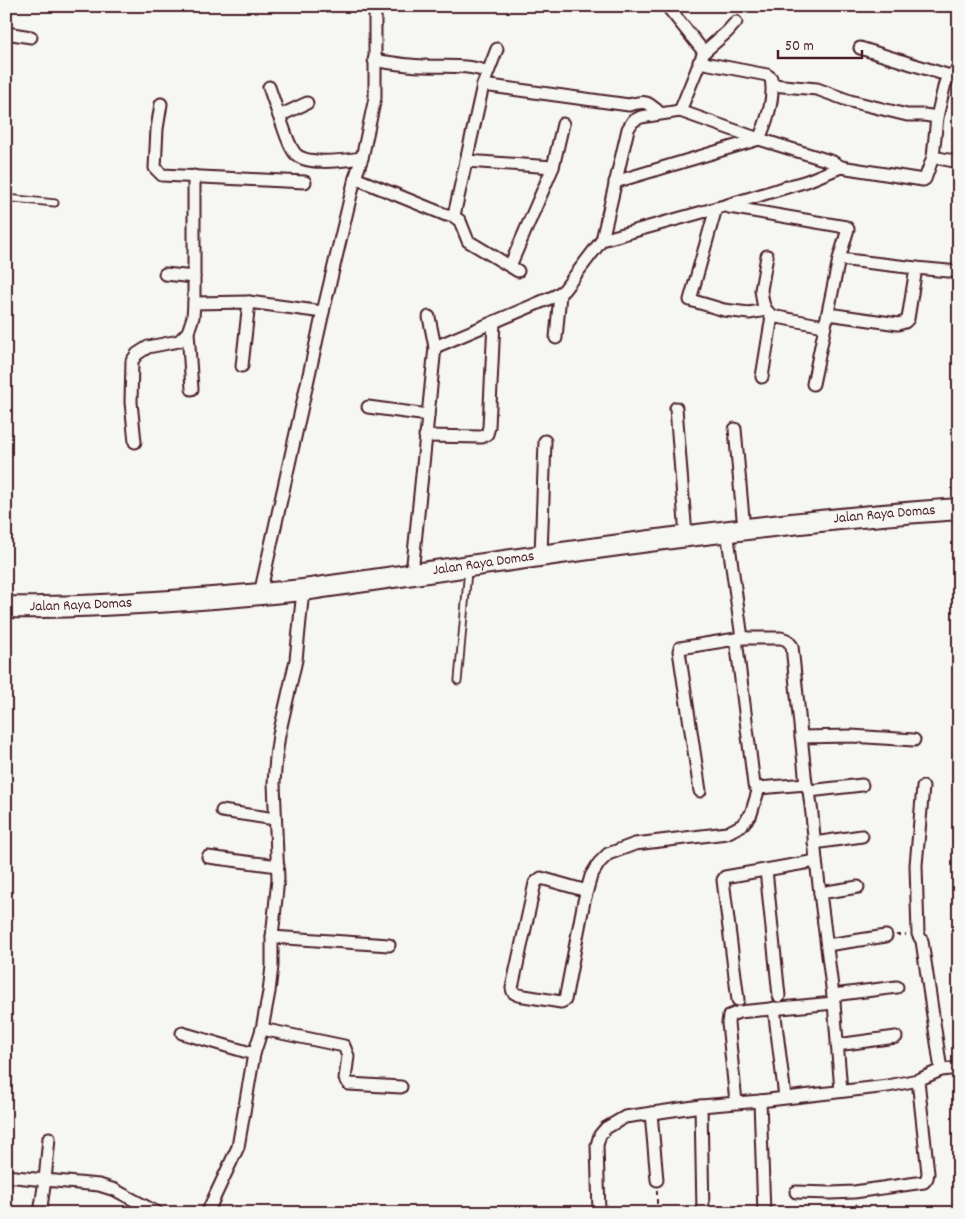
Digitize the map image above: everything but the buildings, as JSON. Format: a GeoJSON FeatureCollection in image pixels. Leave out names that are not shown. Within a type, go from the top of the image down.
{"type":"FeatureCollection","features":[{"type":"Feature","properties":{"kind":"highway","name":"Jalan Raya Domas"},"geometry":{"type":"LineString","coordinates":[[6,607],[76,606],[195,600],[304,590],[412,573],[686,536],[872,515],[959,509]]}},
{"type":"Feature","properties":{"kind":"street"},"geometry":{"type":"LineString","coordinates":[[260,594],[323,312],[355,178],[362,158],[375,98],[375,6]]}},
{"type":"Feature","properties":{"kind":"street"},"geometry":{"type":"LineString","coordinates":[[666,6],[702,57],[767,75],[771,78],[772,85],[768,110],[759,138]]}},
{"type":"Feature","properties":{"kind":"street"},"geometry":{"type":"LineString","coordinates":[[680,111],[702,57],[736,22]]}},
{"type":"Feature","properties":{"kind":"street"},"geometry":{"type":"LineString","coordinates":[[6,33],[31,37]]}},
{"type":"Feature","properties":{"kind":"street"},"geometry":{"type":"LineString","coordinates":[[355,178],[446,215],[452,214],[455,211],[483,85],[498,48]]}},
{"type":"Feature","properties":{"kind":"street"},"geometry":{"type":"LineString","coordinates":[[435,347],[560,294],[602,240],[628,129],[633,121],[641,117],[680,111],[834,162],[841,167],[923,180],[933,157],[937,117],[945,83],[954,73],[860,48]]}},
{"type":"Feature","properties":{"kind":"street"},"geometry":{"type":"LineString","coordinates":[[374,60],[401,65],[453,67],[487,72]]}},
{"type":"Feature","properties":{"kind":"street"},"geometry":{"type":"LineString","coordinates":[[483,85],[629,104],[641,101],[649,103],[660,113]]}},
{"type":"Feature","properties":{"kind":"street"},"geometry":{"type":"LineString","coordinates":[[772,85],[817,90],[850,101],[907,115],[937,117]]}},
{"type":"Feature","properties":{"kind":"street"},"geometry":{"type":"LineString","coordinates":[[268,87],[294,153],[301,159],[332,162],[362,158]]}},
{"type":"Feature","properties":{"kind":"street"},"geometry":{"type":"LineString","coordinates":[[279,116],[307,103]]}},
{"type":"Feature","properties":{"kind":"street"},"geometry":{"type":"LineString","coordinates":[[161,104],[157,129],[155,168],[162,175],[305,182]]}},
{"type":"Feature","properties":{"kind":"street"},"geometry":{"type":"LineString","coordinates":[[452,214],[460,221],[468,241],[514,269],[553,167],[563,124]]}},
{"type":"Feature","properties":{"kind":"street"},"geometry":{"type":"LineString","coordinates":[[615,182],[759,138]]}},
{"type":"Feature","properties":{"kind":"street"},"geometry":{"type":"LineString","coordinates":[[933,157],[959,162]]}},
{"type":"Feature","properties":{"kind":"street"},"geometry":{"type":"LineString","coordinates":[[466,161],[553,167]]}},
{"type":"Feature","properties":{"kind":"street"},"geometry":{"type":"LineString","coordinates":[[602,240],[807,181],[841,167]]}},
{"type":"Feature","properties":{"kind":"street"},"geometry":{"type":"LineString","coordinates":[[135,442],[131,410],[132,361],[137,354],[148,347],[179,341],[188,332],[194,317],[194,176]]}},
{"type":"Feature","properties":{"kind":"street"},"geometry":{"type":"LineString","coordinates":[[720,207],[844,226],[848,229],[839,259],[824,326],[814,384]]}},
{"type":"Feature","properties":{"kind":"street"},"geometry":{"type":"LineString","coordinates":[[720,207],[690,300],[733,312],[769,313],[824,326]]}},
{"type":"Feature","properties":{"kind":"street"},"geometry":{"type":"LineString","coordinates":[[762,377],[769,313],[762,303],[761,290],[767,256]]}},
{"type":"Feature","properties":{"kind":"street"},"geometry":{"type":"LineString","coordinates":[[839,259],[959,272]]}},
{"type":"Feature","properties":{"kind":"street"},"geometry":{"type":"LineString","coordinates":[[828,314],[898,324],[905,322],[908,320],[916,268]]}},
{"type":"Feature","properties":{"kind":"street"},"geometry":{"type":"LineString","coordinates":[[165,274],[194,277]]}},
{"type":"Feature","properties":{"kind":"street"},"geometry":{"type":"LineString","coordinates":[[556,338],[560,294]]}},
{"type":"Feature","properties":{"kind":"street"},"geometry":{"type":"LineString","coordinates":[[194,303],[249,302],[323,312]]}},
{"type":"Feature","properties":{"kind":"street"},"geometry":{"type":"LineString","coordinates":[[242,366],[249,302]]}},
{"type":"Feature","properties":{"kind":"street"},"geometry":{"type":"LineString","coordinates":[[412,573],[435,347],[429,317]]}},
{"type":"Feature","properties":{"kind":"street"},"geometry":{"type":"LineString","coordinates":[[425,436],[482,437],[487,434],[489,427],[494,322]]}},
{"type":"Feature","properties":{"kind":"street"},"geometry":{"type":"LineString","coordinates":[[188,332],[192,389]]}},
{"type":"Feature","properties":{"kind":"street"},"geometry":{"type":"LineString","coordinates":[[368,407],[428,415]]}},
{"type":"Feature","properties":{"kind":"street"},"geometry":{"type":"LineString","coordinates":[[676,408],[686,536]]}},
{"type":"Feature","properties":{"kind":"street"},"geometry":{"type":"LineString","coordinates":[[735,429],[735,530],[739,639],[754,785],[759,788],[862,785]]}},
{"type":"Feature","properties":{"kind":"street"},"geometry":{"type":"LineString","coordinates":[[541,555],[545,441]]}},
{"type":"Feature","properties":{"kind":"street"},"geometry":{"type":"LineString","coordinates":[[207,1213],[238,1147],[254,1054],[262,1029],[272,966],[272,938],[278,879],[274,783],[276,757],[279,735],[296,660],[304,590]]}},
{"type":"Feature","properties":{"kind":"street"},"geometry":{"type":"LineString","coordinates":[[700,791],[679,651],[682,646],[739,639],[781,638],[787,640],[792,646],[801,737],[833,999],[841,1091]]}},
{"type":"Feature","properties":{"kind":"street"},"geometry":{"type":"LineString","coordinates":[[801,737],[851,736],[914,740]]}},
{"type":"Feature","properties":{"kind":"street"},"geometry":{"type":"LineString","coordinates":[[923,787],[916,865],[918,934],[922,940],[941,1070]]}},
{"type":"Feature","properties":{"kind":"street"},"geometry":{"type":"LineString","coordinates":[[587,891],[541,878],[537,880],[512,988],[515,994],[561,1002],[565,1000],[591,876],[599,863],[608,854],[635,844],[727,833],[742,825],[751,814],[759,788]]}},
{"type":"Feature","properties":{"kind":"street"},"geometry":{"type":"LineString","coordinates":[[222,811],[275,819]]}},
{"type":"Feature","properties":{"kind":"street"},"geometry":{"type":"LineString","coordinates":[[814,843],[862,836]]}},
{"type":"Feature","properties":{"kind":"street"},"geometry":{"type":"LineString","coordinates":[[208,857],[278,866]]}},
{"type":"Feature","properties":{"kind":"street"},"geometry":{"type":"LineString","coordinates":[[738,1000],[723,880],[725,877],[816,862]]}},
{"type":"Feature","properties":{"kind":"street"},"geometry":{"type":"LineString","coordinates":[[766,870],[779,996]]}},
{"type":"Feature","properties":{"kind":"street"},"geometry":{"type":"LineString","coordinates":[[820,893],[858,887]]}},
{"type":"Feature","properties":{"kind":"street"},"geometry":{"type":"LineString","coordinates":[[826,945],[886,936]]}},
{"type":"Feature","properties":{"kind":"street"},"geometry":{"type":"LineString","coordinates":[[272,938],[389,945]]}},
{"type":"Feature","properties":{"kind":"street"},"geometry":{"type":"LineString","coordinates":[[736,1102],[727,1019],[729,1016],[739,1012],[833,999],[897,987]]}},
{"type":"Feature","properties":{"kind":"street"},"geometry":{"type":"LineString","coordinates":[[774,1008],[785,1097]]}},
{"type":"Feature","properties":{"kind":"street"},"geometry":{"type":"LineString","coordinates":[[262,1029],[344,1046],[348,1056],[346,1083],[401,1087]]}},
{"type":"Feature","properties":{"kind":"street"},"geometry":{"type":"LineString","coordinates":[[182,1033],[254,1054]]}},
{"type":"Feature","properties":{"kind":"street"},"geometry":{"type":"LineString","coordinates":[[837,1045],[896,1037]]}},
{"type":"Feature","properties":{"kind":"street"},"geometry":{"type":"LineString","coordinates":[[599,1213],[597,1145],[600,1135],[606,1128],[625,1117],[701,1106],[888,1086],[918,1080],[941,1070],[959,1068]]}},
{"type":"Feature","properties":{"kind":"street"},"geometry":{"type":"LineString","coordinates":[[796,1192],[854,1192],[924,1182],[928,1173],[918,1080]]}},
{"type":"Feature","properties":{"kind":"street"},"geometry":{"type":"LineString","coordinates":[[760,1101],[764,1213]]}},
{"type":"Feature","properties":{"kind":"street"},"geometry":{"type":"LineString","coordinates":[[701,1106],[703,1213]]}},
{"type":"Feature","properties":{"kind":"street"},"geometry":{"type":"LineString","coordinates":[[651,1113],[657,1180]]}},
{"type":"Feature","properties":{"kind":"street"},"geometry":{"type":"LineString","coordinates":[[40,1213],[49,1138]]}},
{"type":"Feature","properties":{"kind":"street"},"geometry":{"type":"LineString","coordinates":[[6,1176],[99,1185],[115,1190],[158,1213]]}},
{"type":"Feature","properties":{"kind":"lane"},"geometry":{"type":"LineString","coordinates":[[6,198],[55,203]]}},
{"type":"Feature","properties":{"kind":"lane"},"geometry":{"type":"LineString","coordinates":[[458,681],[469,566]]}},
{"type":"Feature","properties":{"kind":"path"},"geometry":{"type":"LineString","coordinates":[[886,936],[918,934]]}},
{"type":"Feature","properties":{"kind":"path"},"geometry":{"type":"LineString","coordinates":[[657,1180],[657,1213]]}}]}
